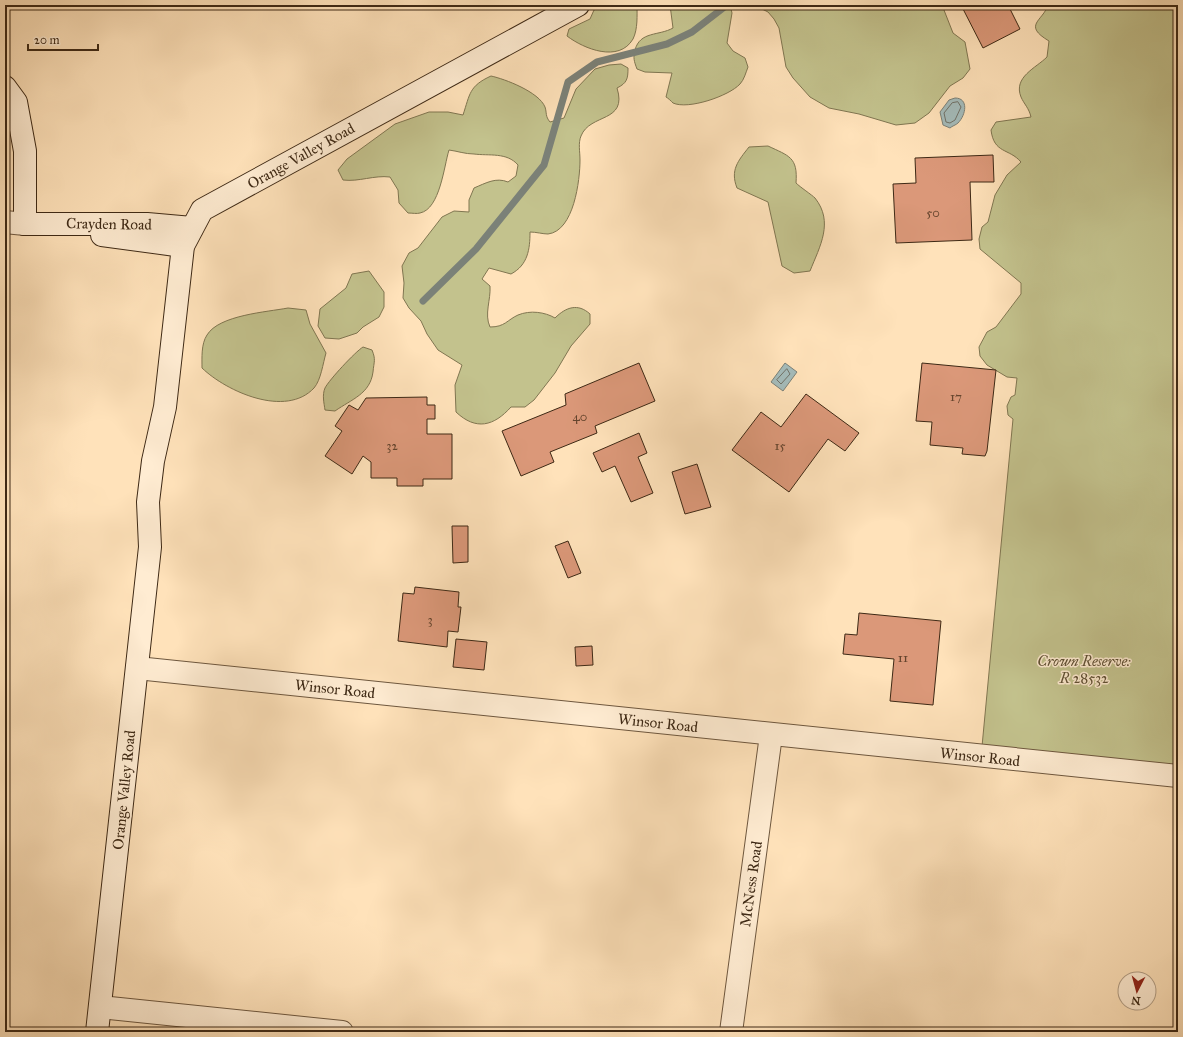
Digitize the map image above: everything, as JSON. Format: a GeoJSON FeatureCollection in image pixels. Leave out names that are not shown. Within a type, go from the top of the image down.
{"type":"FeatureCollection","features":[{"type":"Feature","properties":{"kind":"street","name":"Orange Valley Road"},"geometry":{"type":"LineString","coordinates":[[97,1032],[150,547],[148,502],[153,461],[165,407],[187,237],[202,210],[578,5]]}},
{"type":"Feature","properties":{"kind":"street","name":"Crayden Road"},"geometry":{"type":"LineString","coordinates":[[5,87],[16,102],[25,151],[15,223],[187,237]]}},
{"type":"Feature","properties":{"kind":"street","name":"Winsor Road"},"geometry":{"type":"LineString","coordinates":[[137,668],[771,735],[1178,776]]}},
{"type":"Feature","properties":{"kind":"street","name":"McNess Road"},"geometry":{"type":"LineString","coordinates":[[731,1032],[771,735]]}},
{"type":"Feature","properties":{"kind":"street"},"geometry":{"type":"LineString","coordinates":[[100,1007],[342,1032]]}},
{"type":"Feature","properties":{"kind":"green space"},"geometry":{"type":"Polygon","coordinates":[[[603,5],[637,5],[635,35],[627,46],[619,50],[610,52],[592,49],[574,41],[567,36],[569,29],[590,19],[594,10],[603,5]]]}},
{"type":"Feature","properties":{"kind":"green space"},"geometry":{"type":"Polygon","coordinates":[[[670,5],[730,5],[732,13],[727,43],[733,51],[745,58],[748,67],[743,80],[735,89],[708,101],[680,105],[673,103],[666,97],[672,73],[645,72],[637,69],[634,55],[637,44],[646,37],[673,28],[670,5]]]}},
{"type":"Feature","properties":{"kind":"green space"},"geometry":{"type":"Polygon","coordinates":[[[754,5],[942,5],[953,33],[965,42],[970,69],[963,78],[950,86],[929,113],[915,123],[896,125],[859,114],[829,108],[810,97],[793,78],[786,67],[779,28],[768,12],[754,5]]]}},
{"type":"Feature","properties":{"kind":"green space","name":"Crown Reserve: R 28532"},"geometry":{"type":"Polygon","coordinates":[[[1048,5],[1178,5],[1178,776],[981,757],[1013,419],[1008,415],[1007,406],[1011,397],[1015,395],[1017,378],[1007,377],[987,365],[980,356],[979,347],[987,332],[996,327],[1021,294],[1021,283],[980,249],[979,239],[982,227],[988,222],[995,195],[1007,175],[1021,162],[995,143],[991,130],[996,122],[1031,117],[1019,90],[1023,78],[1047,57],[1049,41],[1041,36],[1037,31],[1036,23],[1048,5]]]}},
{"type":"Feature","properties":{"kind":"green space"},"geometry":{"type":"Polygon","coordinates":[[[621,64],[628,68],[628,75],[625,82],[617,88],[619,99],[617,107],[613,113],[592,124],[581,136],[579,145],[579,180],[570,215],[557,231],[548,234],[530,232],[527,256],[517,270],[511,274],[489,268],[482,279],[490,286],[488,322],[490,327],[503,325],[514,317],[523,313],[537,312],[547,314],[555,318],[563,311],[572,308],[581,308],[590,314],[590,324],[571,346],[555,373],[534,400],[525,407],[511,407],[491,422],[478,424],[471,422],[456,412],[455,385],[462,365],[438,350],[427,334],[421,321],[409,308],[403,298],[404,283],[402,266],[409,253],[418,248],[442,217],[454,211],[469,212],[469,200],[474,188],[495,180],[508,182],[516,176],[518,165],[509,158],[503,156],[467,154],[449,150],[437,196],[427,210],[420,213],[408,213],[399,203],[398,190],[390,177],[343,180],[338,170],[347,159],[395,124],[429,112],[448,112],[463,115],[471,91],[478,83],[491,76],[513,83],[536,96],[542,101],[550,122],[564,118],[576,89],[595,69],[609,65],[621,64]]]}},
{"type":"Feature","properties":{"kind":"green space"},"geometry":{"type":"Polygon","coordinates":[[[768,146],[791,158],[795,168],[796,183],[815,198],[821,207],[824,216],[823,234],[818,252],[810,271],[794,273],[782,266],[768,202],[737,188],[734,176],[736,166],[749,147],[768,146]]]}},
{"type":"Feature","properties":{"kind":"green space"},"geometry":{"type":"Polygon","coordinates":[[[369,271],[384,292],[384,307],[379,317],[363,327],[357,333],[339,339],[325,338],[318,326],[320,309],[346,288],[352,274],[369,271]]]}},
{"type":"Feature","properties":{"kind":"green space"},"geometry":{"type":"Polygon","coordinates":[[[288,308],[306,310],[310,324],[326,353],[316,385],[302,397],[288,401],[273,401],[257,398],[241,393],[226,385],[202,368],[202,351],[205,339],[213,328],[232,319],[256,313],[288,308]]]}},
{"type":"Feature","properties":{"kind":"green space"},"geometry":{"type":"Polygon","coordinates":[[[363,347],[372,350],[374,358],[373,372],[368,386],[359,395],[335,411],[325,410],[323,396],[325,388],[342,366],[363,347]]]}},
{"type":"Feature","properties":{"kind":"water"},"geometry":{"type":"Polygon","coordinates":[[[955,98],[962,101],[965,108],[961,120],[950,128],[943,125],[940,112],[949,100],[955,98]]]}},
{"type":"Feature","properties":{"kind":"water"},"geometry":{"type":"Polygon","coordinates":[[[785,363],[797,372],[783,391],[771,382],[785,363]]]}},
{"type":"Feature","properties":{"kind":"building"},"geometry":{"type":"Polygon","coordinates":[[[961,5],[1008,5],[1020,29],[983,48],[961,5]]]}},
{"type":"Feature","properties":{"kind":"building"},"geometry":{"type":"Polygon","coordinates":[[[993,155],[994,182],[970,182],[972,240],[896,243],[893,184],[916,183],[915,158],[993,155]]]}},
{"type":"Feature","properties":{"kind":"building"},"geometry":{"type":"Polygon","coordinates":[[[639,363],[655,401],[595,426],[597,433],[550,452],[554,462],[521,476],[502,431],[566,405],[565,394],[639,363]]]}},
{"type":"Feature","properties":{"kind":"building"},"geometry":{"type":"Polygon","coordinates":[[[922,363],[996,370],[987,451],[985,456],[962,454],[963,448],[930,445],[932,422],[916,421],[922,363]]]}},
{"type":"Feature","properties":{"kind":"building"},"geometry":{"type":"Polygon","coordinates":[[[806,394],[859,433],[845,451],[828,439],[789,492],[732,450],[761,412],[781,427],[806,394]]]}},
{"type":"Feature","properties":{"kind":"building"},"geometry":{"type":"Polygon","coordinates":[[[427,397],[427,405],[435,405],[435,419],[427,419],[427,434],[452,434],[452,479],[423,479],[423,486],[397,486],[397,478],[371,478],[371,462],[363,456],[352,474],[325,456],[342,431],[335,426],[349,405],[358,410],[366,398],[427,397]]]}},
{"type":"Feature","properties":{"kind":"building"},"geometry":{"type":"Polygon","coordinates":[[[639,433],[647,453],[638,457],[653,493],[631,502],[615,466],[602,472],[593,453],[639,433]]]}},
{"type":"Feature","properties":{"kind":"building"},"geometry":{"type":"Polygon","coordinates":[[[697,464],[711,507],[685,514],[672,472],[697,464]]]}},
{"type":"Feature","properties":{"kind":"building"},"geometry":{"type":"Polygon","coordinates":[[[452,526],[468,526],[468,562],[453,563],[452,526]]]}},
{"type":"Feature","properties":{"kind":"building"},"geometry":{"type":"Polygon","coordinates":[[[568,541],[581,573],[568,578],[555,546],[568,541]]]}},
{"type":"Feature","properties":{"kind":"building"},"geometry":{"type":"Polygon","coordinates":[[[415,587],[459,592],[458,607],[461,607],[458,632],[448,631],[447,647],[398,641],[403,593],[414,594],[415,587]]]}},
{"type":"Feature","properties":{"kind":"building"},"geometry":{"type":"Polygon","coordinates":[[[859,613],[941,621],[933,705],[890,701],[894,659],[843,654],[845,634],[857,635],[859,613]]]}},
{"type":"Feature","properties":{"kind":"building"},"geometry":{"type":"Polygon","coordinates":[[[456,639],[487,642],[484,670],[453,667],[456,639]]]}},
{"type":"Feature","properties":{"kind":"building"},"geometry":{"type":"Polygon","coordinates":[[[592,646],[593,665],[576,666],[575,647],[592,646]]]}},
{"type":"Feature","properties":{"kind":"waterway"},"geometry":{"type":"LineString","coordinates":[[423,301],[476,249],[544,165],[568,82],[597,62],[667,44],[692,32],[727,5]]}}]}
